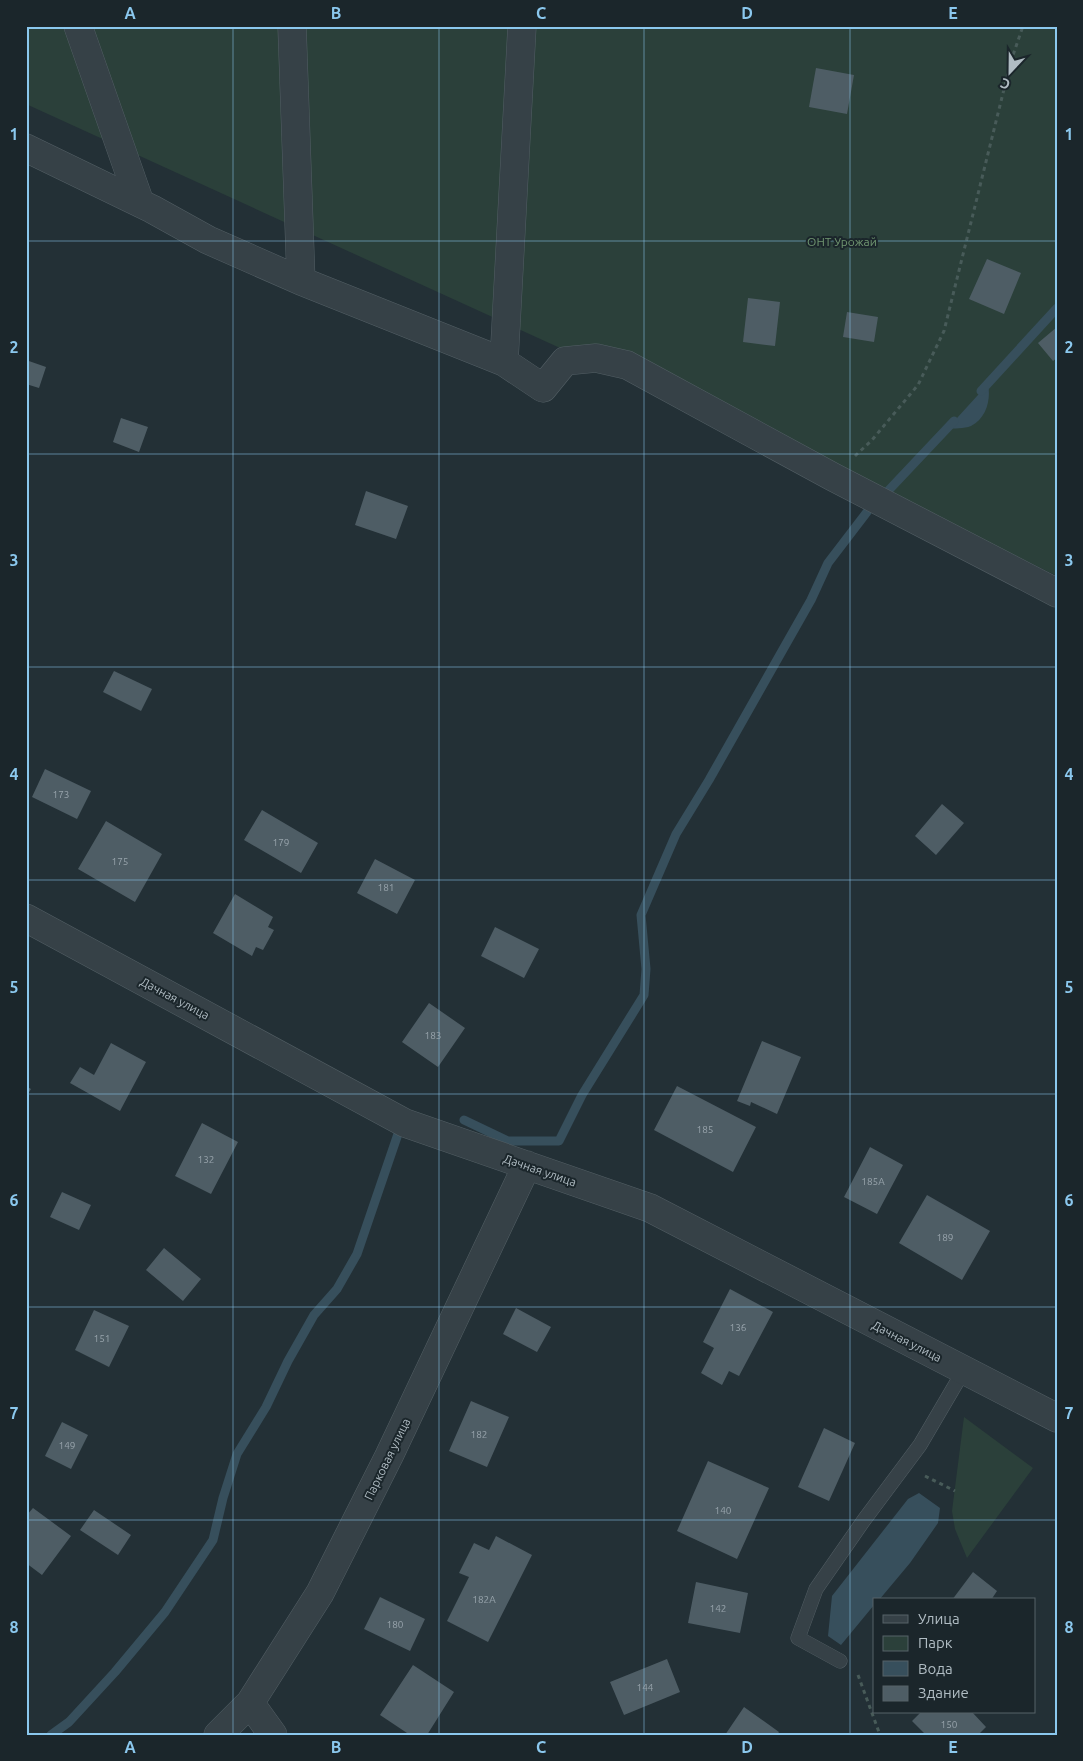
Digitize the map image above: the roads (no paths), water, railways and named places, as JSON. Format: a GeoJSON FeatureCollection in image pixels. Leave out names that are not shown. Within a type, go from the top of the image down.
{"type":"FeatureCollection","features":[{"type":"Feature","properties":{"kind":"street"},"geometry":{"type":"LineString","coordinates":[[78,26],[140,203]]}},
{"type":"Feature","properties":{"kind":"street"},"geometry":{"type":"LineString","coordinates":[[292,26],[301,281]]}},
{"type":"Feature","properties":{"kind":"street"},"geometry":{"type":"LineString","coordinates":[[504,362],[522,26]]}},
{"type":"Feature","properties":{"kind":"street"},"geometry":{"type":"LineString","coordinates":[[26,148],[140,203],[208,240],[301,281],[504,362],[543,388],[565,361],[596,358],[627,365],[833,478],[1057,593]]}},
{"type":"Feature","properties":{"kind":"street","name":"Дачная улица"},"geometry":{"type":"LineString","coordinates":[[26,918],[405,1123],[650,1208],[1057,1418]]}},
{"type":"Feature","properties":{"kind":"street","name":"Парковая улица"},"geometry":{"type":"LineString","coordinates":[[218,1735],[250,1703],[320,1593],[389,1456],[526,1165]]}},
{"type":"Feature","properties":{"kind":"street"},"geometry":{"type":"LineString","coordinates":[[250,1703],[274,1735]]}},
{"type":"Feature","properties":{"kind":"lane"},"geometry":{"type":"LineString","coordinates":[[840,1661],[798,1638],[816,1589],[920,1445],[964,1370]]}},
{"type":"Feature","properties":{"kind":"water"},"geometry":{"type":"Polygon","coordinates":[[[988,384],[987,408],[981,418],[968,427],[947,429],[988,384]]]}},
{"type":"Feature","properties":{"kind":"water"},"geometry":{"type":"Polygon","coordinates":[[[919,1493],[940,1508],[938,1523],[910,1563],[881,1598],[873,1598],[873,1606],[841,1645],[828,1636],[832,1596],[908,1499],[919,1493]]]}},
{"type":"Feature","properties":{"kind":"waterway"},"geometry":{"type":"LineString","coordinates":[[981,391],[1057,308]]}},
{"type":"Feature","properties":{"kind":"waterway"},"geometry":{"type":"LineString","coordinates":[[887,492],[954,421]]}},
{"type":"Feature","properties":{"kind":"waterway"},"geometry":{"type":"LineString","coordinates":[[464,1120],[508,1141],[559,1141],[582,1095],[644,995],[646,969],[641,915],[676,834],[709,780],[811,600],[828,563],[867,512]]}},
{"type":"Feature","properties":{"kind":"waterway"},"geometry":{"type":"LineString","coordinates":[[51,1735],[69,1722],[115,1672],[165,1612],[213,1540],[223,1498],[237,1454],[266,1407],[288,1361],[314,1315],[337,1289],[357,1254],[399,1131]]}},
{"type":"Feature","properties":{"kind":"park label","name":"ОНТ Урожай"},"geometry":{"type":"Point","coordinates":[842,241]}}]}
